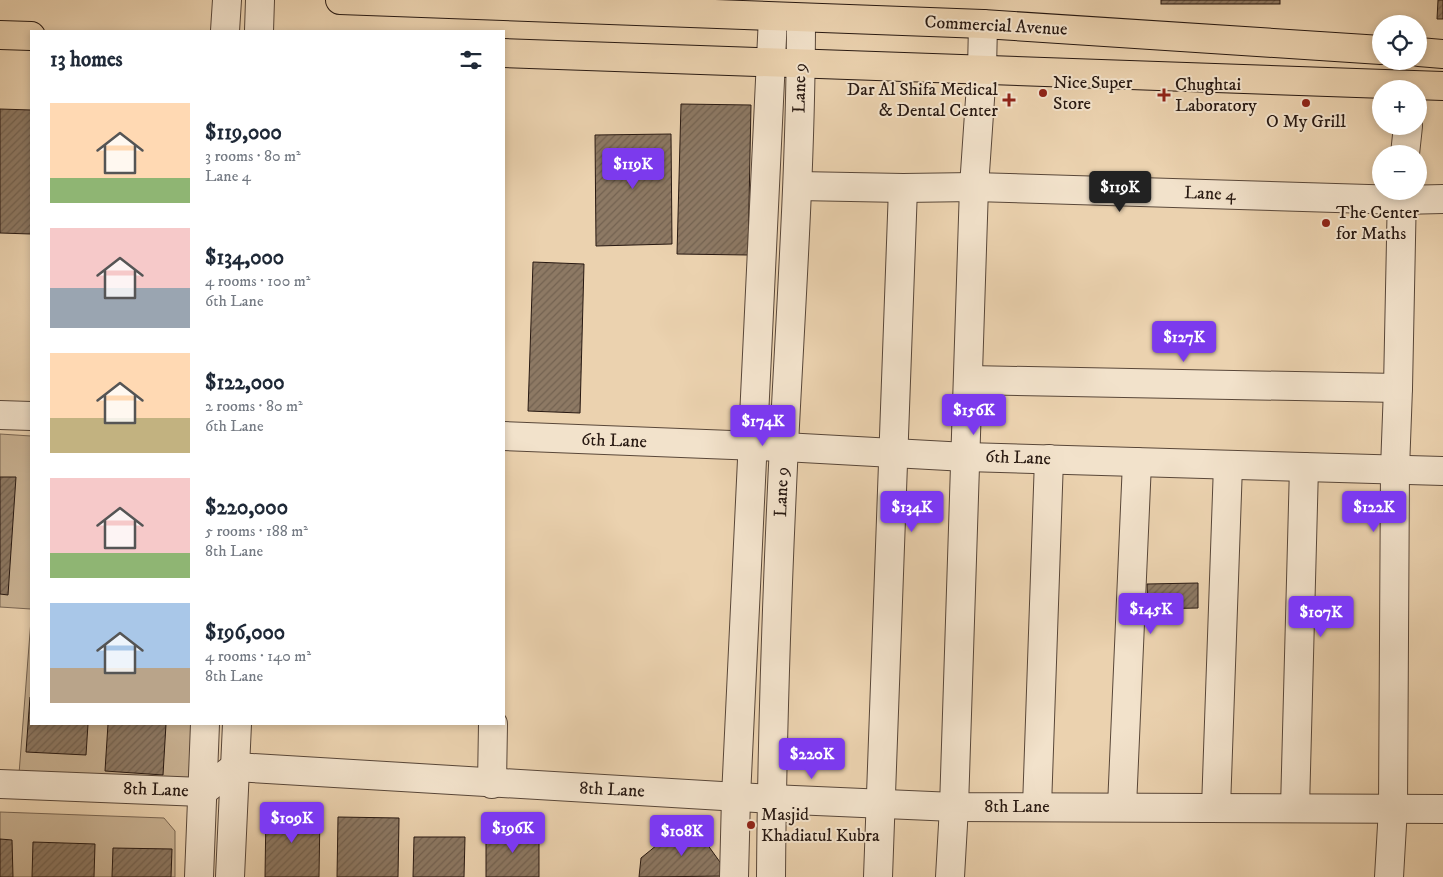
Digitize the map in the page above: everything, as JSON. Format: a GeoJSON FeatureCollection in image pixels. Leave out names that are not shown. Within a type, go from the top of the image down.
{"type":"FeatureCollection","features":[{"type":"Feature","properties":{"kind":"main road","name":"Commercial Avenue"},"geometry":{"type":"LineString","coordinates":[[340,0],[983,24],[1372,49]]}},
{"type":"Feature","properties":{"kind":"main road"},"geometry":{"type":"LineString","coordinates":[[0,35],[30,36]]}},
{"type":"Feature","properties":{"kind":"main road"},"geometry":{"type":"LineString","coordinates":[[505,52],[1372,85]]}},
{"type":"Feature","properties":{"kind":"main road"},"geometry":{"type":"LineString","coordinates":[[1427,53],[1443,54]]}},
{"type":"Feature","properties":{"kind":"main road"},"geometry":{"type":"LineString","coordinates":[[1427,87],[1443,86]]}},
{"type":"Feature","properties":{"kind":"street"},"geometry":{"type":"LineString","coordinates":[[225,30],[227,0]]}},
{"type":"Feature","properties":{"kind":"street"},"geometry":{"type":"LineString","coordinates":[[259,30],[260,0]]}},
{"type":"Feature","properties":{"kind":"street"},"geometry":{"type":"LineString","coordinates":[[734,877],[736,797],[773,17]]}},
{"type":"Feature","properties":{"kind":"street","name":"Lane 9"},"geometry":{"type":"LineString","coordinates":[[770,877],[784,447],[798,186],[801,18]]}},
{"type":"Feature","properties":{"kind":"street"},"geometry":{"type":"LineString","coordinates":[[950,877],[969,380],[974,187],[982,70],[983,24]]}},
{"type":"Feature","properties":{"kind":"street","name":"Lane 4"},"geometry":{"type":"LineString","coordinates":[[798,186],[974,187],[1372,195]]}},
{"type":"Feature","properties":{"kind":"street"},"geometry":{"type":"LineString","coordinates":[[878,877],[903,188]]}},
{"type":"Feature","properties":{"kind":"street","name":"Lane 4"},"geometry":{"type":"LineString","coordinates":[[1427,198],[1443,199]]}},
{"type":"Feature","properties":{"kind":"street"},"geometry":{"type":"LineString","coordinates":[[1389,877],[1393,808],[1395,469],[1402,200]]}},
{"type":"Feature","properties":{"kind":"street"},"geometry":{"type":"LineString","coordinates":[[969,380],[1398,388]]}},
{"type":"Feature","properties":{"kind":"street"},"geometry":{"type":"LineString","coordinates":[[0,415],[30,416]]}},
{"type":"Feature","properties":{"kind":"street","name":"6th Lane"},"geometry":{"type":"LineString","coordinates":[[505,436],[784,447],[966,457],[1443,471]]}},
{"type":"Feature","properties":{"kind":"street"},"geometry":{"type":"LineString","coordinates":[[1037,807],[1049,459]]}},
{"type":"Feature","properties":{"kind":"street"},"geometry":{"type":"LineString","coordinates":[[1122,807],[1137,462]]}},
{"type":"Feature","properties":{"kind":"street"},"geometry":{"type":"LineString","coordinates":[[1216,808],[1228,465]]}},
{"type":"Feature","properties":{"kind":"street"},"geometry":{"type":"LineString","coordinates":[[1295,808],[1304,466]]}},
{"type":"Feature","properties":{"kind":"street"},"geometry":{"type":"LineString","coordinates":[[199,877],[205,725]]}},
{"type":"Feature","properties":{"kind":"street"},"geometry":{"type":"LineString","coordinates":[[230,877],[237,725]]}},
{"type":"Feature","properties":{"kind":"street"},"geometry":{"type":"LineString","coordinates":[[492,784],[493,725]]}},
{"type":"Feature","properties":{"kind":"street","name":"8th Lane"},"geometry":{"type":"LineString","coordinates":[[0,784],[202,792],[235,767],[492,784],[954,807],[1443,809]]}},
{"type":"Feature","properties":{"kind":"shaded area"},"geometry":{"type":"Polygon","coordinates":[[[0,434],[30,436],[30,609],[0,607],[0,434]]]}},
{"type":"Feature","properties":{"kind":"shaded area"},"geometry":{"type":"Polygon","coordinates":[[[30,633],[30,725],[191,725],[191,782],[19,774],[30,633]]]}},
{"type":"Feature","properties":{"kind":"shaded area"},"geometry":{"type":"Polygon","coordinates":[[[0,812],[164,818],[175,831],[175,877],[0,877],[0,812]]]}},
{"type":"Feature","properties":{"kind":"building"},"geometry":{"type":"Polygon","coordinates":[[[1161,0],[1280,0],[1280,4],[1161,4],[1161,0]]]}},
{"type":"Feature","properties":{"kind":"building"},"geometry":{"type":"Polygon","coordinates":[[[1438,0],[1443,0],[1443,19],[1437,19],[1438,0]]]}},
{"type":"Feature","properties":{"kind":"building"},"geometry":{"type":"Polygon","coordinates":[[[681,104],[751,105],[748,255],[677,254],[681,104]]]}},
{"type":"Feature","properties":{"kind":"building"},"geometry":{"type":"Polygon","coordinates":[[[0,109],[30,110],[30,234],[0,233],[0,109]]]}},
{"type":"Feature","properties":{"kind":"building"},"geometry":{"type":"Polygon","coordinates":[[[671,134],[672,244],[596,246],[595,135],[671,134]]]}},
{"type":"Feature","properties":{"kind":"building"},"geometry":{"type":"Polygon","coordinates":[[[533,262],[584,264],[580,413],[528,411],[533,262]]]}},
{"type":"Feature","properties":{"kind":"building"},"geometry":{"type":"Polygon","coordinates":[[[0,477],[16,477],[8,595],[0,594],[0,477]]]}},
{"type":"Feature","properties":{"kind":"building"},"geometry":{"type":"Polygon","coordinates":[[[1198,583],[1198,608],[1148,609],[1147,584],[1198,583]]]}},
{"type":"Feature","properties":{"kind":"building"},"geometry":{"type":"Polygon","coordinates":[[[30,697],[30,725],[88,725],[86,755],[26,752],[30,697]]]}},
{"type":"Feature","properties":{"kind":"building"},"geometry":{"type":"Polygon","coordinates":[[[108,725],[166,725],[163,775],[105,771],[108,725]]]}},
{"type":"Feature","properties":{"kind":"building"},"geometry":{"type":"Polygon","coordinates":[[[266,810],[320,811],[319,877],[265,877],[266,810]]]}},
{"type":"Feature","properties":{"kind":"building"},"geometry":{"type":"Polygon","coordinates":[[[338,817],[399,818],[398,877],[337,877],[338,817]]]}},
{"type":"Feature","properties":{"kind":"building"},"geometry":{"type":"Polygon","coordinates":[[[689,819],[730,876],[639,877],[641,858],[689,819]]]}},
{"type":"Feature","properties":{"kind":"building"},"geometry":{"type":"Polygon","coordinates":[[[539,831],[539,877],[486,877],[486,832],[539,831]]]}},
{"type":"Feature","properties":{"kind":"building"},"geometry":{"type":"Polygon","coordinates":[[[414,837],[465,837],[464,877],[413,877],[414,837]]]}},
{"type":"Feature","properties":{"kind":"building"},"geometry":{"type":"Polygon","coordinates":[[[0,839],[12,840],[13,877],[0,877],[0,839]]]}},
{"type":"Feature","properties":{"kind":"building"},"geometry":{"type":"Polygon","coordinates":[[[33,842],[95,844],[94,877],[32,877],[33,842]]]}},
{"type":"Feature","properties":{"kind":"building"},"geometry":{"type":"Polygon","coordinates":[[[113,848],[172,849],[171,877],[112,877],[113,848]]]}},
{"type":"Feature","properties":{"kind":"place","name":"Nice Super Store"},"geometry":{"type":"Point","coordinates":[1043,93]}},
{"type":"Feature","properties":{"kind":"place","name":"Chughtai Laboratory"},"geometry":{"type":"Point","coordinates":[1164,95]}},
{"type":"Feature","properties":{"kind":"place","name":"Dar Al Shifa Medical & Dental Center"},"geometry":{"type":"Point","coordinates":[1009,100]}},
{"type":"Feature","properties":{"kind":"place","name":"O My Grill"},"geometry":{"type":"Point","coordinates":[1306,103]}},
{"type":"Feature","properties":{"kind":"place","name":"The Center for Maths"},"geometry":{"type":"Point","coordinates":[1326,223]}},
{"type":"Feature","properties":{"kind":"place","name":"Masjid Khadiatul Kubra"},"geometry":{"type":"Point","coordinates":[751,825]}}]}
